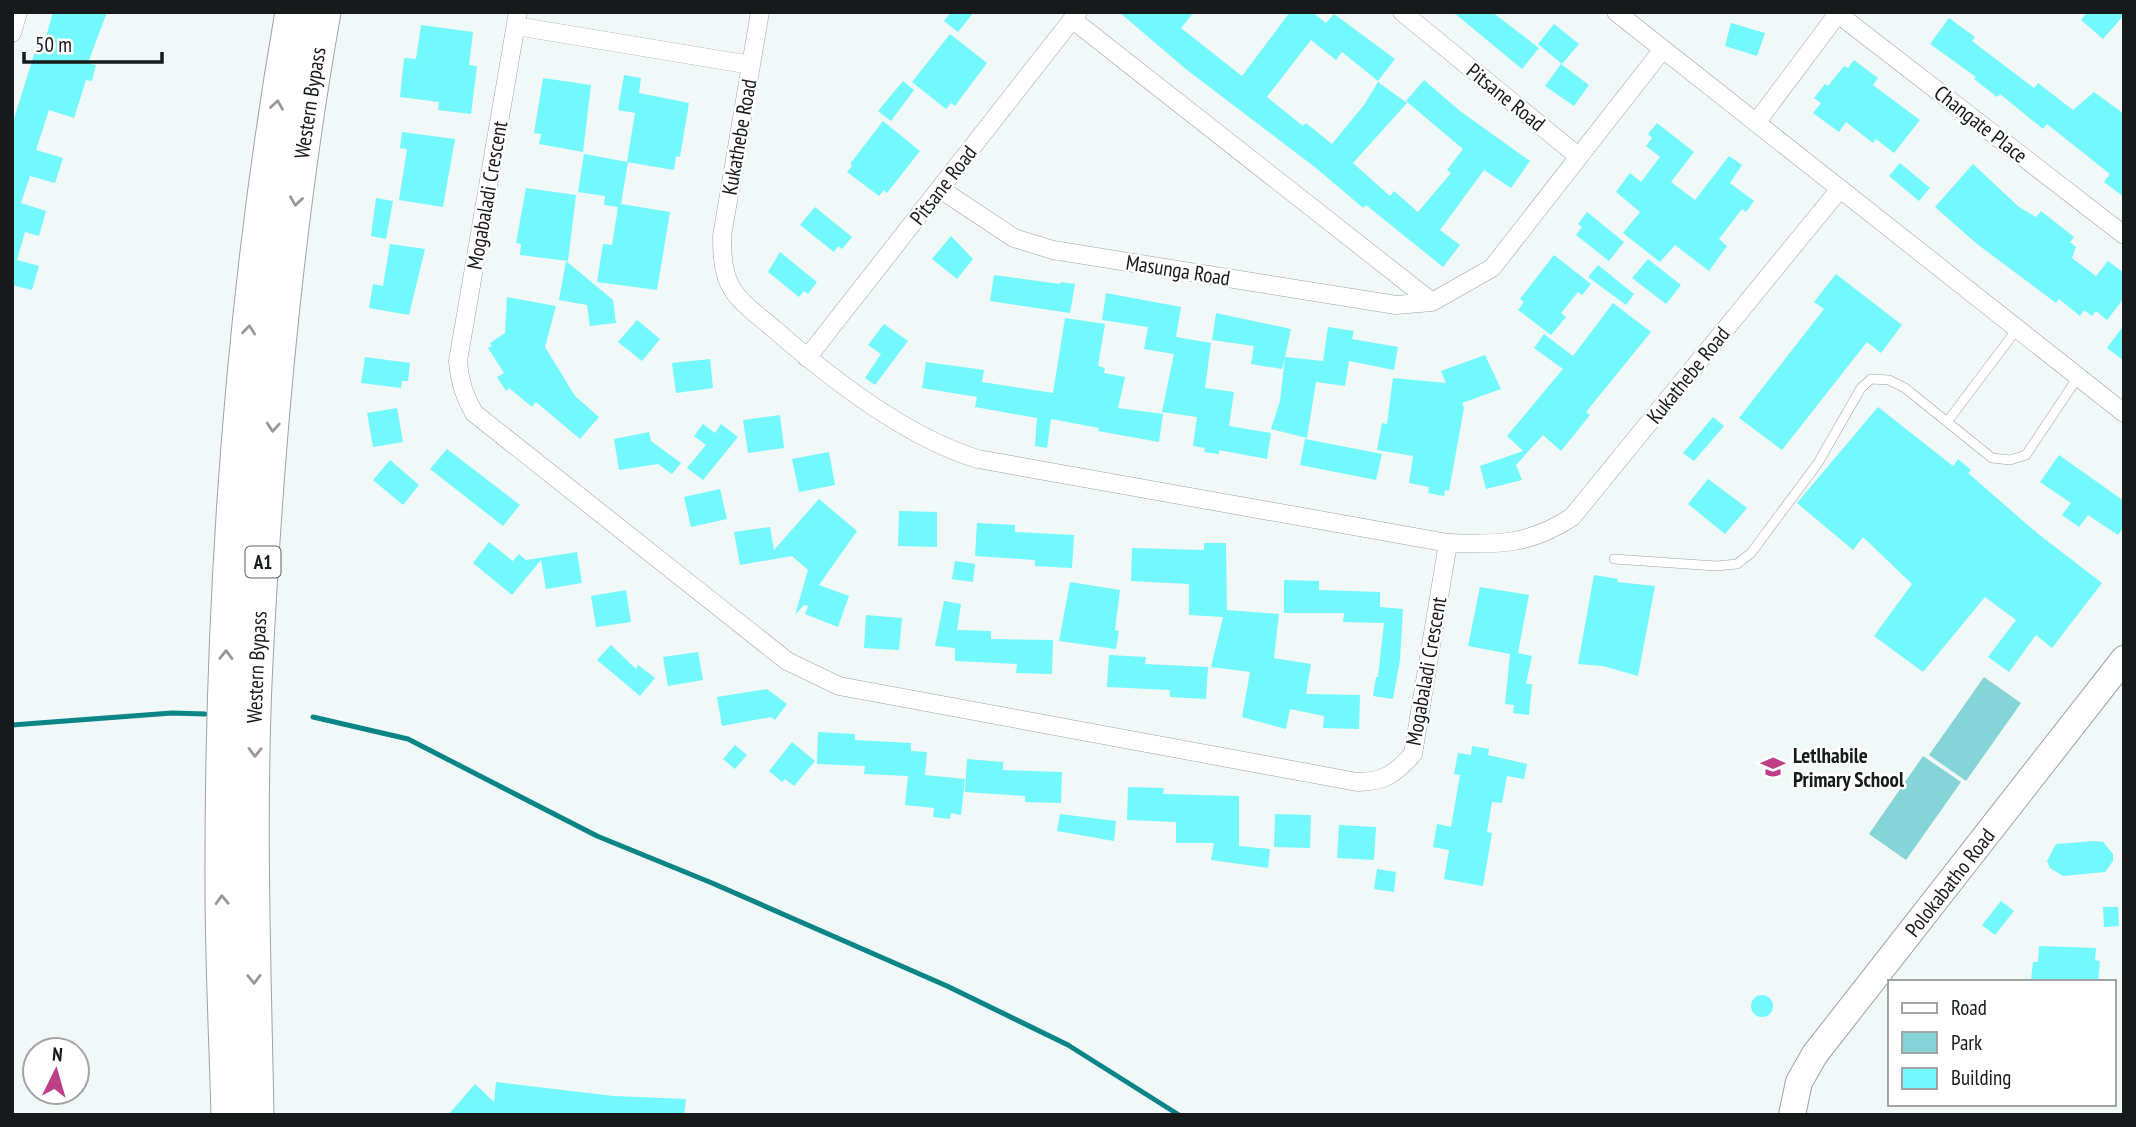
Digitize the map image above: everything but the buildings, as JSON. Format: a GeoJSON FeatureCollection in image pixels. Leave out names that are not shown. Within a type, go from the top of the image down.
{"type":"FeatureCollection","features":[{"type":"Feature","properties":{"kind":"highway","name":"Western Bypass"},"geometry":{"type":"LineString","coordinates":[[228,1115],[222,888],[226,639],[250,321],[262,203],[292,12]]}},
{"type":"Feature","properties":{"kind":"highway","name":"Western Bypass"},"geometry":{"type":"LineString","coordinates":[[257,1115],[252,890],[256,643],[277,377],[296,206],[324,12]]}},
{"type":"Feature","properties":{"kind":"street"},"geometry":{"type":"LineString","coordinates":[[12,33],[18,12]]}},
{"type":"Feature","properties":{"kind":"street","name":"Kukathebe Road"},"geometry":{"type":"LineString","coordinates":[[760,12],[722,236],[722,262],[727,281],[737,297],[807,358],[919,435],[944,449],[978,459],[1448,543],[1500,546],[1554,529],[1572,517],[1839,190]]}},
{"type":"Feature","properties":{"kind":"street","name":"Pitsane Road"},"geometry":{"type":"LineString","coordinates":[[1402,12],[1578,156]]}},
{"type":"Feature","properties":{"kind":"street"},"geometry":{"type":"LineString","coordinates":[[1616,12],[2124,413]]}},
{"type":"Feature","properties":{"kind":"street"},"geometry":{"type":"LineString","coordinates":[[1756,123],[1839,13]]}},
{"type":"Feature","properties":{"kind":"street","name":"Changate Place"},"geometry":{"type":"LineString","coordinates":[[1839,13],[2124,235]]}},
{"type":"Feature","properties":{"kind":"street"},"geometry":{"type":"LineString","coordinates":[[1075,16],[1432,302],[1492,268],[1663,49]]}},
{"type":"Feature","properties":{"kind":"street","name":"Pitsane Road"},"geometry":{"type":"LineString","coordinates":[[807,358],[1075,16]]}},
{"type":"Feature","properties":{"kind":"street"},"geometry":{"type":"LineString","coordinates":[[517,19],[751,65]]}},
{"type":"Feature","properties":{"kind":"street","name":"Mogabaladi Crescent"},"geometry":{"type":"LineString","coordinates":[[517,19],[458,361],[459,379],[474,413],[787,661],[813,676],[839,686],[1357,782],[1379,782],[1397,773],[1413,754],[1448,543]]}},
{"type":"Feature","properties":{"kind":"street","name":"Masunga Road"},"geometry":{"type":"LineString","coordinates":[[940,189],[1014,238],[1054,250],[1396,305],[1432,302]]}},
{"type":"Feature","properties":{"kind":"street","name":"Polokabatho Road"},"geometry":{"type":"LineString","coordinates":[[1792,1115],[1799,1082],[1815,1054],[2124,659]]}},
{"type":"Feature","properties":{"kind":"lane"},"geometry":{"type":"LineString","coordinates":[[1947,422],[2017,329]]}},
{"type":"Feature","properties":{"kind":"lane"},"geometry":{"type":"LineString","coordinates":[[1614,559],[1716,566],[1737,564],[1751,553],[1818,463],[1861,388],[1871,379],[1889,380],[1905,388],[1992,458],[2010,460],[2026,455],[2078,377]]}},
{"type":"Feature","properties":{"kind":"green space"},"geometry":{"type":"Polygon","coordinates":[[[1984,677],[2021,703],[1966,781],[1929,755],[1984,677]]]}},
{"type":"Feature","properties":{"kind":"green space"},"geometry":{"type":"Polygon","coordinates":[[[1923,756],[1961,782],[1906,860],[1869,834],[1923,756]]]}},
{"type":"Feature","properties":{"kind":"waterway"},"geometry":{"type":"LineString","coordinates":[[12,725],[172,713],[205,714]]}},
{"type":"Feature","properties":{"kind":"waterway"},"geometry":{"type":"LineString","coordinates":[[313,717],[408,739],[597,836],[712,883],[947,986],[1068,1045],[1179,1115]]}},
{"type":"Feature","properties":{"kind":"place","name":"Letlhabile Primary School"},"geometry":{"type":"Point","coordinates":[1773,767]}}]}
